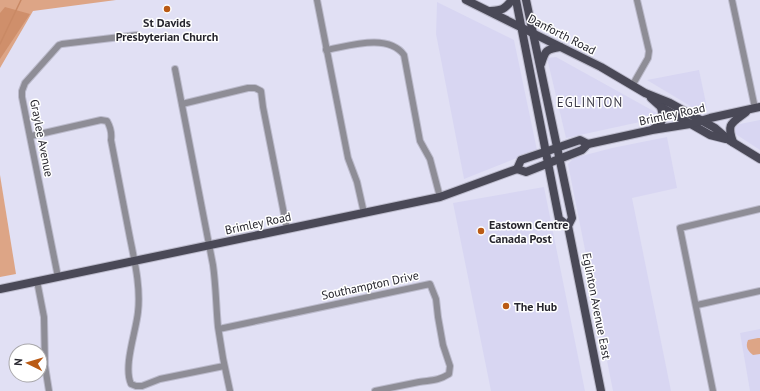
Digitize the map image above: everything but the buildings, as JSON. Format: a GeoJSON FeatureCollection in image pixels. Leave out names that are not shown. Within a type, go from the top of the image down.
{"type":"FeatureCollection","features":[{"type":"Feature","properties":{"kind":"main road","name":"Danforth Road"},"geometry":{"type":"LineString","coordinates":[[466,0],[601,67],[645,93],[670,103],[715,128],[731,141],[760,159]]}},
{"type":"Feature","properties":{"kind":"main road"},"geometry":{"type":"LineString","coordinates":[[489,11],[501,10],[512,0]]}},
{"type":"Feature","properties":{"kind":"main road","name":"Eglinton Avenue East"},"geometry":{"type":"LineString","coordinates":[[516,0],[559,219],[568,226]]}},
{"type":"Feature","properties":{"kind":"main road","name":"Eglinton Avenue East"},"geometry":{"type":"LineString","coordinates":[[526,0],[572,218],[568,226],[601,391]]}},
{"type":"Feature","properties":{"kind":"main road"},"geometry":{"type":"LineString","coordinates":[[540,67],[545,52],[550,49],[560,47]]}},
{"type":"Feature","properties":{"kind":"main road","name":"Danforth Road"},"geometry":{"type":"LineString","coordinates":[[645,93],[661,107],[690,124],[710,135],[731,141]]}},
{"type":"Feature","properties":{"kind":"main road"},"geometry":{"type":"LineString","coordinates":[[652,130],[660,124],[664,117],[661,107]]}},
{"type":"Feature","properties":{"kind":"main road"},"geometry":{"type":"LineString","coordinates":[[731,141],[729,132],[733,122],[755,109]]}},
{"type":"Feature","properties":{"kind":"main road","name":"Brimley Road"},"geometry":{"type":"LineString","coordinates":[[0,289],[440,197],[517,169],[526,172],[582,150],[588,144],[652,130],[690,124],[701,120],[755,109]]}},
{"type":"Feature","properties":{"kind":"main road","name":"Brimley Road"},"geometry":{"type":"LineString","coordinates":[[517,169],[521,160],[580,140],[588,144]]}},
{"type":"Feature","properties":{"kind":"street"},"geometry":{"type":"LineString","coordinates":[[317,0],[348,158],[357,182],[364,213]]}},
{"type":"Feature","properties":{"kind":"street"},"geometry":{"type":"LineString","coordinates":[[632,86],[648,58],[649,51],[637,0]]}},
{"type":"Feature","properties":{"kind":"street"},"geometry":{"type":"LineString","coordinates":[[732,0],[755,109]]}},
{"type":"Feature","properties":{"kind":"street","name":"Graylee Avenue"},"geometry":{"type":"LineString","coordinates":[[58,277],[22,97],[23,88],[59,45],[137,35]]}},
{"type":"Feature","properties":{"kind":"street"},"geometry":{"type":"LineString","coordinates":[[326,50],[371,43],[391,45],[401,51],[404,55],[420,141],[430,159],[440,197]]}},
{"type":"Feature","properties":{"kind":"street"},"geometry":{"type":"LineString","coordinates":[[175,69],[209,245],[216,287],[219,329],[224,366],[230,391]]}},
{"type":"Feature","properties":{"kind":"street"},"geometry":{"type":"LineString","coordinates":[[182,104],[248,88],[255,88],[261,91],[287,229]]}},
{"type":"Feature","properties":{"kind":"street"},"geometry":{"type":"LineString","coordinates":[[31,136],[101,120],[107,122],[111,130],[111,140],[134,261],[139,300],[138,313],[131,343],[129,372],[129,380],[131,384],[142,386],[160,379],[224,366]]}},
{"type":"Feature","properties":{"kind":"street"},"geometry":{"type":"LineString","coordinates":[[713,391],[680,228],[760,209]]}},
{"type":"Feature","properties":{"kind":"street"},"geometry":{"type":"LineString","coordinates":[[37,281],[44,317],[45,366],[49,391]]}},
{"type":"Feature","properties":{"kind":"street","name":"Southampton Drive"},"geometry":{"type":"LineString","coordinates":[[219,329],[430,284],[436,299],[443,345],[450,366],[449,374],[441,379],[374,391]]}},
{"type":"Feature","properties":{"kind":"street"},"geometry":{"type":"LineString","coordinates":[[696,305],[760,291]]}},
{"type":"Feature","properties":{"kind":"shaded area"},"geometry":{"type":"Polygon","coordinates":[[[0,0],[116,0],[33,11],[0,68],[0,0]]]}},
{"type":"Feature","properties":{"kind":"shaded area"},"geometry":{"type":"Polygon","coordinates":[[[437,2],[514,40],[537,150],[464,179],[436,34],[437,2]]]}},
{"type":"Feature","properties":{"kind":"shaded area"},"geometry":{"type":"Polygon","coordinates":[[[5,7],[30,14],[0,59],[0,13],[5,7]]]}},
{"type":"Feature","properties":{"kind":"shaded area"},"geometry":{"type":"Polygon","coordinates":[[[556,57],[657,113],[649,120],[566,138],[547,58],[556,57]]]}},
{"type":"Feature","properties":{"kind":"shaded area"},"geometry":{"type":"Polygon","coordinates":[[[699,70],[707,108],[697,110],[647,80],[699,70]]]}},
{"type":"Feature","properties":{"kind":"shaded area"},"geometry":{"type":"Polygon","coordinates":[[[760,120],[760,150],[734,133],[734,130],[735,125],[760,120]]]}},
{"type":"Feature","properties":{"kind":"shaded area"},"geometry":{"type":"Polygon","coordinates":[[[667,137],[677,188],[632,198],[671,391],[613,391],[568,164],[574,158],[612,148],[667,137]]]}},
{"type":"Feature","properties":{"kind":"shaded area"},"geometry":{"type":"Polygon","coordinates":[[[0,175],[16,274],[0,277],[0,175]]]}},
{"type":"Feature","properties":{"kind":"shaded area"},"geometry":{"type":"Polygon","coordinates":[[[544,187],[585,391],[491,391],[453,203],[544,187]]]}},
{"type":"Feature","properties":{"kind":"shaded area"},"geometry":{"type":"Polygon","coordinates":[[[760,329],[760,391],[750,391],[740,333],[760,329]]]}},
{"type":"Feature","properties":{"kind":"shaded area"},"geometry":{"type":"Polygon","coordinates":[[[760,338],[760,354],[753,355],[748,349],[747,342],[748,340],[760,338]]]}},
{"type":"Feature","properties":{"kind":"waterway"},"geometry":{"type":"LineString","coordinates":[[0,44],[21,0]]}},
{"type":"Feature","properties":{"kind":"place","name":"St Davids Presbyterian Church"},"geometry":{"type":"Point","coordinates":[167,9]}},
{"type":"Feature","properties":{"kind":"place","name":"Eastown Centre Canada Post"},"geometry":{"type":"Point","coordinates":[481,231]}},
{"type":"Feature","properties":{"kind":"place","name":"The Hub"},"geometry":{"type":"Point","coordinates":[506,306]}},
{"type":"Feature","properties":{"kind":"district","name":"EGLINTON"},"geometry":{"type":"Point","coordinates":[590,102]}}]}
